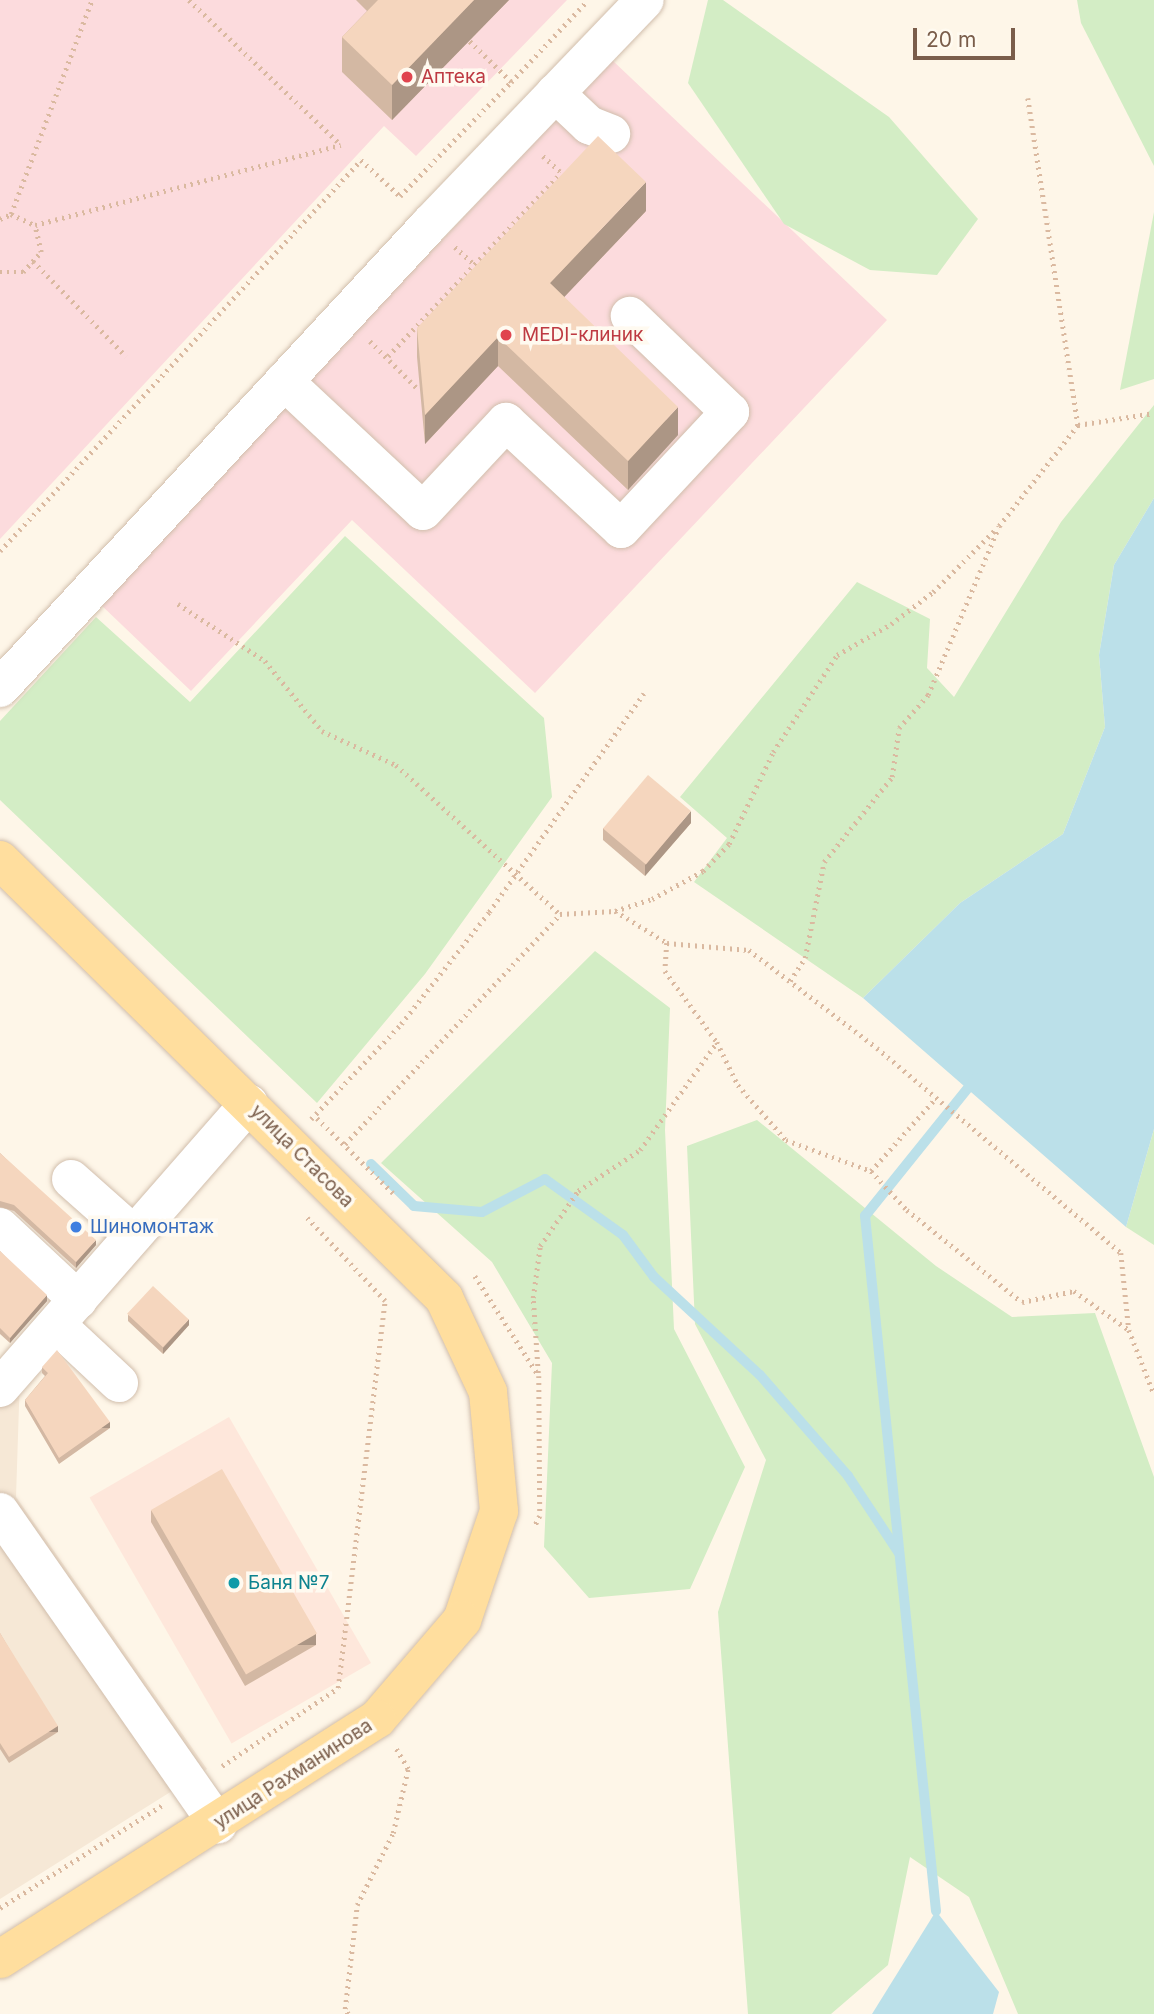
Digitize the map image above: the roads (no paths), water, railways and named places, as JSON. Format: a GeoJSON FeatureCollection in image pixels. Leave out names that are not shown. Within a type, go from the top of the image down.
{"type":"FeatureCollection","features":[{"type":"Feature","properties":{"kind":"main road","name":"улица Стасова"},"geometry":{"type":"LineString","coordinates":[[0,860],[444,1298],[488,1392],[499,1511]]}},
{"type":"Feature","properties":{"kind":"main road","name":"улица Рахманинова"},"geometry":{"type":"LineString","coordinates":[[0,1959],[218,1824],[377,1719],[462,1620],[499,1511]]}},
{"type":"Feature","properties":{"kind":"lane"},"geometry":{"type":"LineString","coordinates":[[0,688],[65,605],[284,381],[645,0]]}},
{"type":"Feature","properties":{"kind":"lane"},"geometry":{"type":"LineString","coordinates":[[555,93],[589,125],[611,134]]}},
{"type":"Feature","properties":{"kind":"lane"},"geometry":{"type":"LineString","coordinates":[[284,381],[423,512],[506,422],[621,529],[730,412],[630,316]]}},
{"type":"Feature","properties":{"kind":"lane"},"geometry":{"type":"LineString","coordinates":[[0,1388],[249,1104]]}},
{"type":"Feature","properties":{"kind":"lane"},"geometry":{"type":"LineString","coordinates":[[71,1179],[134,1235]]}},
{"type":"Feature","properties":{"kind":"lane"},"geometry":{"type":"LineString","coordinates":[[0,1227],[68,1312],[118,1382]]}},
{"type":"Feature","properties":{"kind":"lane"},"geometry":{"type":"LineString","coordinates":[[0,1512],[195,1784],[218,1824]]}},
{"type":"Feature","properties":{"kind":"water"},"geometry":{"type":"Polygon","coordinates":[[[1154,498],[1154,1129],[1126,1227],[863,998],[960,903],[1063,834],[1105,727],[1099,655],[1114,565],[1154,498]]]}},
{"type":"Feature","properties":{"kind":"water"},"geometry":{"type":"Polygon","coordinates":[[[936,1911],[999,1992],[993,2014],[872,2014],[936,1911]]]}},
{"type":"Feature","properties":{"kind":"waterway"},"geometry":{"type":"LineString","coordinates":[[936,1911],[865,1216],[976,1078]]}},
{"type":"Feature","properties":{"kind":"waterway"},"geometry":{"type":"LineString","coordinates":[[371,1164],[414,1206],[482,1212],[545,1179],[623,1235],[654,1277],[760,1375],[848,1476],[899,1553]]}},
{"type":"Feature","properties":{"kind":"place","name":"Аптека"},"geometry":{"type":"Point","coordinates":[407,77]}},
{"type":"Feature","properties":{"kind":"place","name":"MEDI-клиник"},"geometry":{"type":"Point","coordinates":[506,335]}},
{"type":"Feature","properties":{"kind":"place","name":"Шиномонтаж"},"geometry":{"type":"Point","coordinates":[76,1227]}},
{"type":"Feature","properties":{"kind":"place","name":"Баня №7"},"geometry":{"type":"Point","coordinates":[234,1583]}}]}
